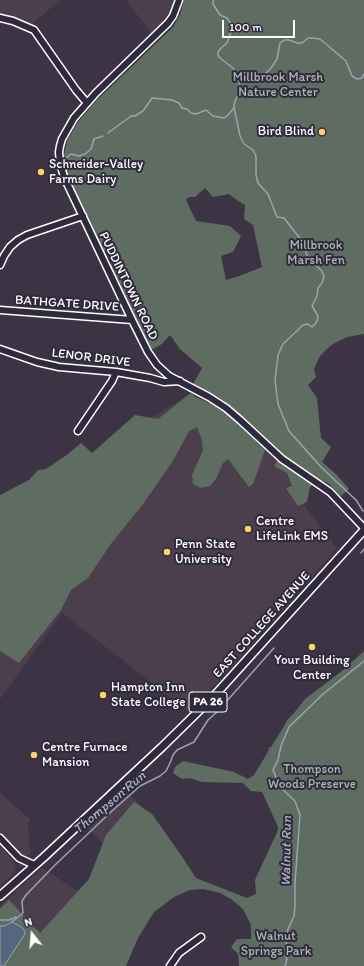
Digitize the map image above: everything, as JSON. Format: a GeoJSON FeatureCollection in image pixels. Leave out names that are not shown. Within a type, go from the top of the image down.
{"type":"FeatureCollection","features":[{"type":"Feature","properties":{"kind":"main road","name":"EAST COLLEGE AVENUE"},"geometry":{"type":"LineString","coordinates":[[0,896],[157,752],[215,695],[364,529]]}},
{"type":"Feature","properties":{"kind":"street","name":"PUDDINTOWN ROAD"},"geometry":{"type":"LineString","coordinates":[[179,0],[173,16],[168,22],[86,103],[66,132],[58,152],[64,177],[132,320],[148,352],[157,365],[166,373],[226,408],[282,459],[330,492],[364,529]]}},
{"type":"Feature","properties":{"kind":"street"},"geometry":{"type":"LineString","coordinates":[[0,18],[13,21],[34,30],[86,103]]}},
{"type":"Feature","properties":{"kind":"street"},"geometry":{"type":"LineString","coordinates":[[0,265],[10,247],[18,240],[27,235],[83,216]]}},
{"type":"Feature","properties":{"kind":"street","name":"BATHGATE DRIVE"},"geometry":{"type":"LineString","coordinates":[[0,310],[132,320]]}},
{"type":"Feature","properties":{"kind":"street","name":"LENOR DRIVE"},"geometry":{"type":"LineString","coordinates":[[0,348],[38,362],[59,367],[116,372],[164,382],[180,381]]}},
{"type":"Feature","properties":{"kind":"street"},"geometry":{"type":"LineString","coordinates":[[78,431],[101,399],[116,372]]}},
{"type":"Feature","properties":{"kind":"street"},"geometry":{"type":"LineString","coordinates":[[0,838],[19,858],[34,865]]}},
{"type":"Feature","properties":{"kind":"street"},"geometry":{"type":"LineString","coordinates":[[170,966],[179,953],[201,937]]}},
{"type":"Feature","properties":{"kind":"shaded area"},"geometry":{"type":"Polygon","coordinates":[[[0,0],[60,0],[31,25],[0,16],[0,0]]]}},
{"type":"Feature","properties":{"kind":"shaded area"},"geometry":{"type":"Polygon","coordinates":[[[126,0],[176,0],[174,8],[168,17],[152,34],[126,0]]]}},
{"type":"Feature","properties":{"kind":"shaded area","name":"Penn State University"},"geometry":{"type":"Polygon","coordinates":[[[194,391],[221,407],[236,419],[253,437],[284,463],[294,492],[337,548],[243,655],[189,712],[62,613],[0,699],[0,502],[92,455],[194,391]]]}},
{"type":"Feature","properties":{"kind":"shaded area"},"geometry":{"type":"Polygon","coordinates":[[[126,791],[149,814],[123,966],[0,966],[0,906],[42,868],[85,896],[103,844],[87,827],[126,791]]]}},
{"type":"Feature","properties":{"kind":"shaded area"},"geometry":{"type":"Polygon","coordinates":[[[0,793],[31,820],[28,823],[30,854],[28,855],[22,856],[18,853],[0,833],[0,793]]]}},
{"type":"Feature","properties":{"kind":"shaded area"},"geometry":{"type":"Polygon","coordinates":[[[0,846],[14,862],[16,868],[15,872],[0,886],[0,846]]]}},
{"type":"Feature","properties":{"kind":"green space"},"geometry":{"type":"Polygon","coordinates":[[[184,0],[364,0],[364,334],[347,337],[328,348],[320,356],[314,369],[316,377],[308,385],[317,398],[321,438],[331,447],[322,462],[336,474],[349,489],[341,496],[328,483],[318,479],[310,487],[307,502],[298,506],[286,488],[292,486],[287,473],[274,466],[281,456],[271,444],[235,411],[208,392],[193,384],[202,368],[180,349],[170,335],[162,344],[151,350],[136,323],[113,273],[111,266],[112,262],[108,254],[101,249],[65,168],[64,155],[67,141],[78,122],[96,101],[173,27],[180,15],[184,0]],[[205,188],[195,197],[189,197],[186,200],[196,221],[230,226],[241,236],[233,252],[221,256],[226,280],[262,267],[253,225],[244,219],[245,205],[229,194],[213,197],[205,188]]]}},
{"type":"Feature","properties":{"kind":"green space"},"geometry":{"type":"Polygon","coordinates":[[[191,393],[195,397],[219,407],[265,450],[253,484],[249,487],[228,459],[223,463],[216,479],[210,486],[200,488],[193,484],[192,475],[203,450],[202,440],[197,427],[189,431],[173,461],[143,504],[110,545],[88,578],[71,590],[61,610],[19,663],[0,651],[0,495],[29,480],[38,470],[46,469],[81,443],[92,453],[135,415],[158,419],[191,393]]]}},
{"type":"Feature","properties":{"kind":"green space"},"geometry":{"type":"Polygon","coordinates":[[[364,651],[364,966],[239,966],[238,954],[231,947],[237,939],[251,939],[251,925],[243,909],[231,899],[220,893],[203,889],[190,890],[174,897],[154,912],[138,938],[126,966],[4,966],[24,930],[12,922],[5,926],[0,926],[0,909],[9,900],[40,933],[89,879],[106,835],[134,802],[152,814],[196,878],[247,898],[256,894],[255,880],[278,830],[262,792],[251,791],[243,783],[202,782],[190,778],[182,779],[173,773],[175,767],[183,761],[234,772],[248,779],[254,775],[269,750],[268,748],[271,747],[287,720],[305,699],[342,671],[364,651]]]}},
{"type":"Feature","properties":{"kind":"water"},"geometry":{"type":"Polygon","coordinates":[[[12,922],[21,927],[25,934],[4,966],[0,966],[0,926],[5,926],[12,922]]]}},
{"type":"Feature","properties":{"kind":"waterway"},"geometry":{"type":"LineString","coordinates":[[213,0],[213,4],[220,15],[227,18],[233,26],[227,43],[221,48],[218,55],[233,68],[239,77],[256,77],[265,74],[277,59],[280,43],[284,40],[302,43],[308,38],[320,39],[346,61],[352,76],[357,79],[362,78],[364,74]]}},
{"type":"Feature","properties":{"kind":"waterway","name":"Thompson Run"},"geometry":{"type":"LineString","coordinates":[[239,77],[240,90],[234,107],[240,136],[244,144],[253,150],[256,156],[256,175],[258,183],[268,194],[277,217],[284,218],[302,241],[308,258],[321,270],[324,276],[312,306],[318,318],[316,323],[312,327],[308,324],[303,325],[283,344],[278,355],[275,381],[278,404],[289,431],[321,467],[356,500],[363,511]]}},
{"type":"Feature","properties":{"kind":"waterway"},"geometry":{"type":"LineString","coordinates":[[108,133],[131,116],[135,116],[143,111],[152,98],[172,100],[179,103],[182,108],[187,109],[191,113],[196,114],[206,110],[213,116],[224,118],[234,108]]}},
{"type":"Feature","properties":{"kind":"waterway"},"geometry":{"type":"LineString","coordinates":[[61,158],[66,158],[71,154],[79,156],[85,154],[91,149],[94,139],[103,136]]}},
{"type":"Feature","properties":{"kind":"waterway"},"geometry":{"type":"LineString","coordinates":[[361,553],[364,549]]}},
{"type":"Feature","properties":{"kind":"waterway","name":"Thompson Run"},"geometry":{"type":"LineString","coordinates":[[12,922],[23,913],[22,901],[26,895],[55,865],[140,786],[160,776],[166,771],[173,755],[177,750],[194,742],[208,720],[217,712],[274,648]]}},
{"type":"Feature","properties":{"kind":"waterway","name":"Walnut Run"},"geometry":{"type":"LineString","coordinates":[[285,966],[287,959],[285,954],[287,953],[286,937],[294,916],[295,907],[295,882],[300,815],[295,801],[280,787],[273,770],[289,727],[322,695],[364,661]]}},
{"type":"Feature","properties":{"kind":"waterway"},"geometry":{"type":"LineString","coordinates":[[0,920],[9,920],[16,917]]}},
{"type":"Feature","properties":{"kind":"place","name":"Bird Blind"},"geometry":{"type":"Point","coordinates":[322,132]}},
{"type":"Feature","properties":{"kind":"place","name":"Schneider-Valley Farms Dairy"},"geometry":{"type":"Point","coordinates":[41,172]}},
{"type":"Feature","properties":{"kind":"place","name":"Centre LifeLink EMS"},"geometry":{"type":"Point","coordinates":[248,529]}},
{"type":"Feature","properties":{"kind":"place","name":"Penn State University"},"geometry":{"type":"Point","coordinates":[167,552]}},
{"type":"Feature","properties":{"kind":"place","name":"Your Building Center"},"geometry":{"type":"Point","coordinates":[312,647]}},
{"type":"Feature","properties":{"kind":"place","name":"Hampton Inn State College"},"geometry":{"type":"Point","coordinates":[103,695]}},
{"type":"Feature","properties":{"kind":"place","name":"Centre Furnace Mansion"},"geometry":{"type":"Point","coordinates":[34,755]}},
{"type":"Feature","properties":{"kind":"park label","name":"Millbrook Marsh Nature Center"},"geometry":{"type":"Point","coordinates":[278,86]}},
{"type":"Feature","properties":{"kind":"park label","name":"Millbrook Marsh Fen"},"geometry":{"type":"Point","coordinates":[316,254]}},
{"type":"Feature","properties":{"kind":"park label","name":"Thompson Woods Preserve"},"geometry":{"type":"Point","coordinates":[312,778]}},
{"type":"Feature","properties":{"kind":"park label","name":"Walnut Springs Park"},"geometry":{"type":"Point","coordinates":[276,944]}}]}
